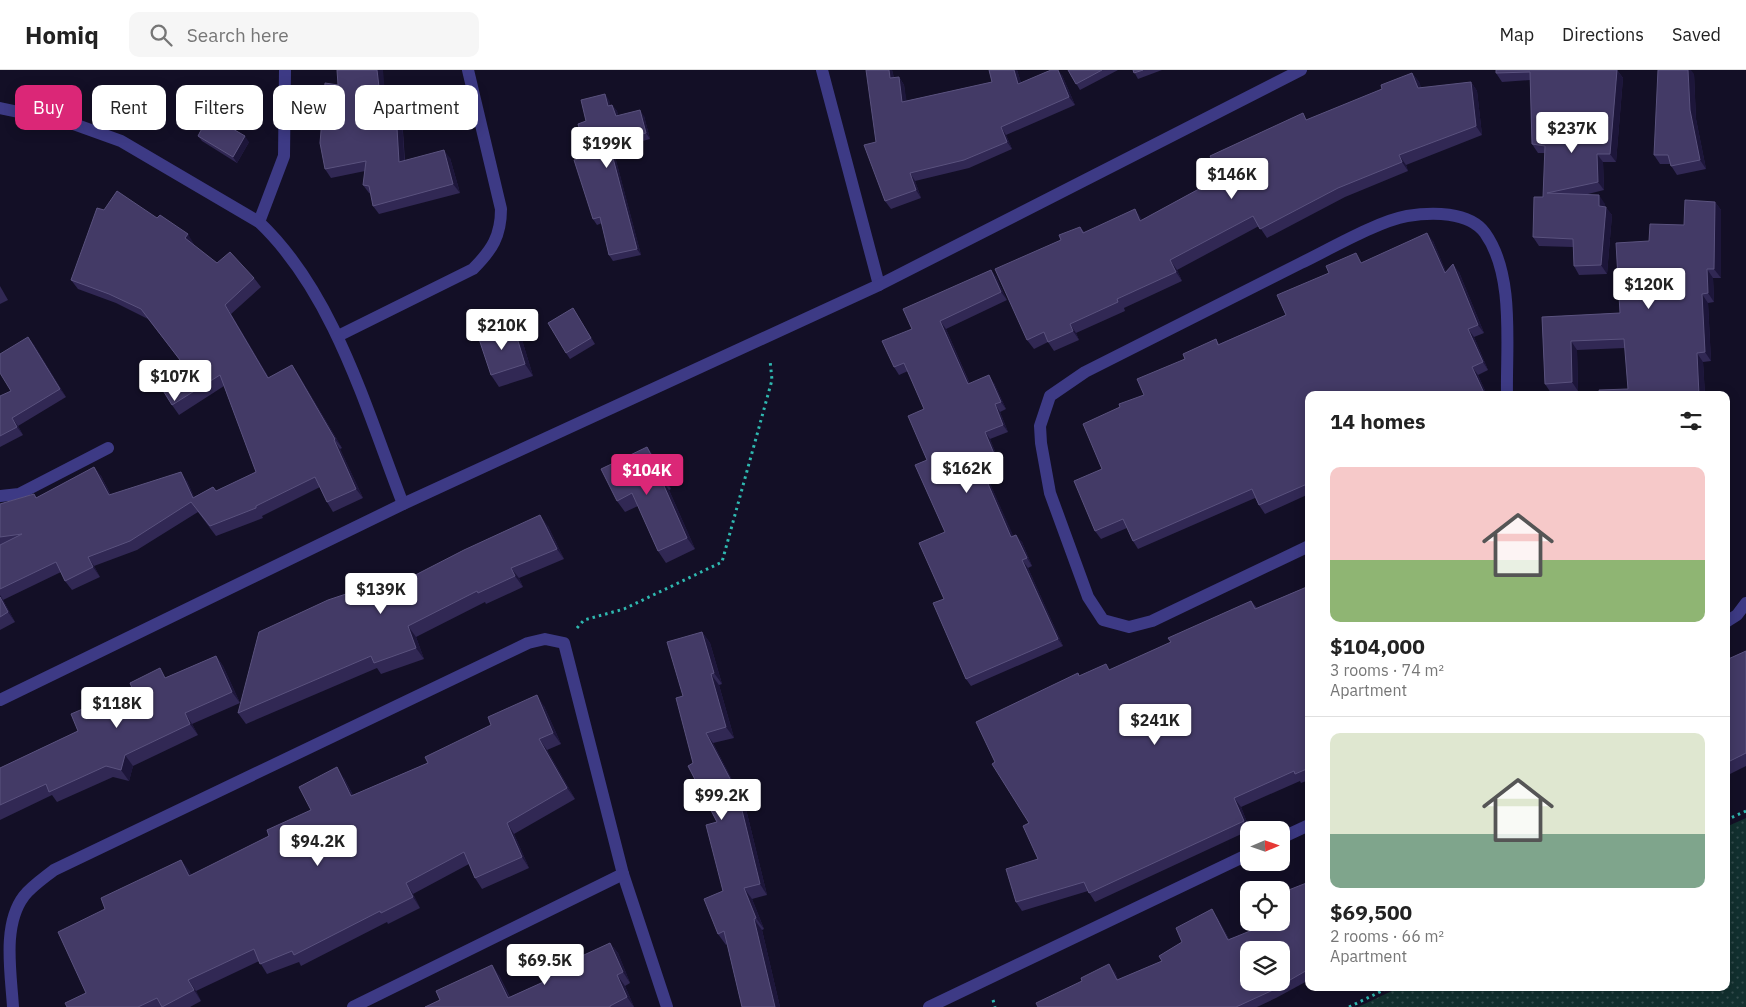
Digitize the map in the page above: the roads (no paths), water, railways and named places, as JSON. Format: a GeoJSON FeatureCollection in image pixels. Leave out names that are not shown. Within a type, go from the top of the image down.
{"type":"FeatureCollection","features":[{"type":"Feature","properties":{"kind":"street"},"geometry":{"type":"LineString","coordinates":[[259,222],[284,156],[285,70]]}},
{"type":"Feature","properties":{"kind":"street"},"geometry":{"type":"LineString","coordinates":[[338,336],[473,269],[490,252],[501,223],[501,209],[468,70]]}},
{"type":"Feature","properties":{"kind":"street"},"geometry":{"type":"LineString","coordinates":[[822,70],[879,285]]}},
{"type":"Feature","properties":{"kind":"street"},"geometry":{"type":"LineString","coordinates":[[0,700],[403,504],[768,338],[879,285],[1301,70]]}},
{"type":"Feature","properties":{"kind":"street"},"geometry":{"type":"LineString","coordinates":[[0,108],[71,123],[121,141],[259,222],[293,259],[338,336],[403,504]]}},
{"type":"Feature","properties":{"kind":"street"},"geometry":{"type":"LineString","coordinates":[[1305,548],[1152,621],[1129,626],[1103,620],[1088,597],[1046,476],[1040,426],[1050,396],[1084,372],[1333,247],[1391,220],[1407,216],[1450,214],[1469,221],[1484,232],[1498,261],[1505,288],[1506,391]]}},
{"type":"Feature","properties":{"kind":"street"},"geometry":{"type":"LineString","coordinates":[[0,496],[19,494],[108,448]]}},
{"type":"Feature","properties":{"kind":"street"},"geometry":{"type":"LineString","coordinates":[[1730,619],[1737,615],[1746,603]]}},
{"type":"Feature","properties":{"kind":"street"},"geometry":{"type":"LineString","coordinates":[[13,1007],[10,955],[16,910],[33,887],[54,870],[528,643],[546,639],[564,643],[623,874],[667,1007]]}},
{"type":"Feature","properties":{"kind":"street"},"geometry":{"type":"LineString","coordinates":[[1290,834],[1305,827]]}},
{"type":"Feature","properties":{"kind":"street"},"geometry":{"type":"LineString","coordinates":[[929,1007],[1240,858]]}},
{"type":"Feature","properties":{"kind":"street"},"geometry":{"type":"LineString","coordinates":[[353,1007],[623,874]]}}]}
